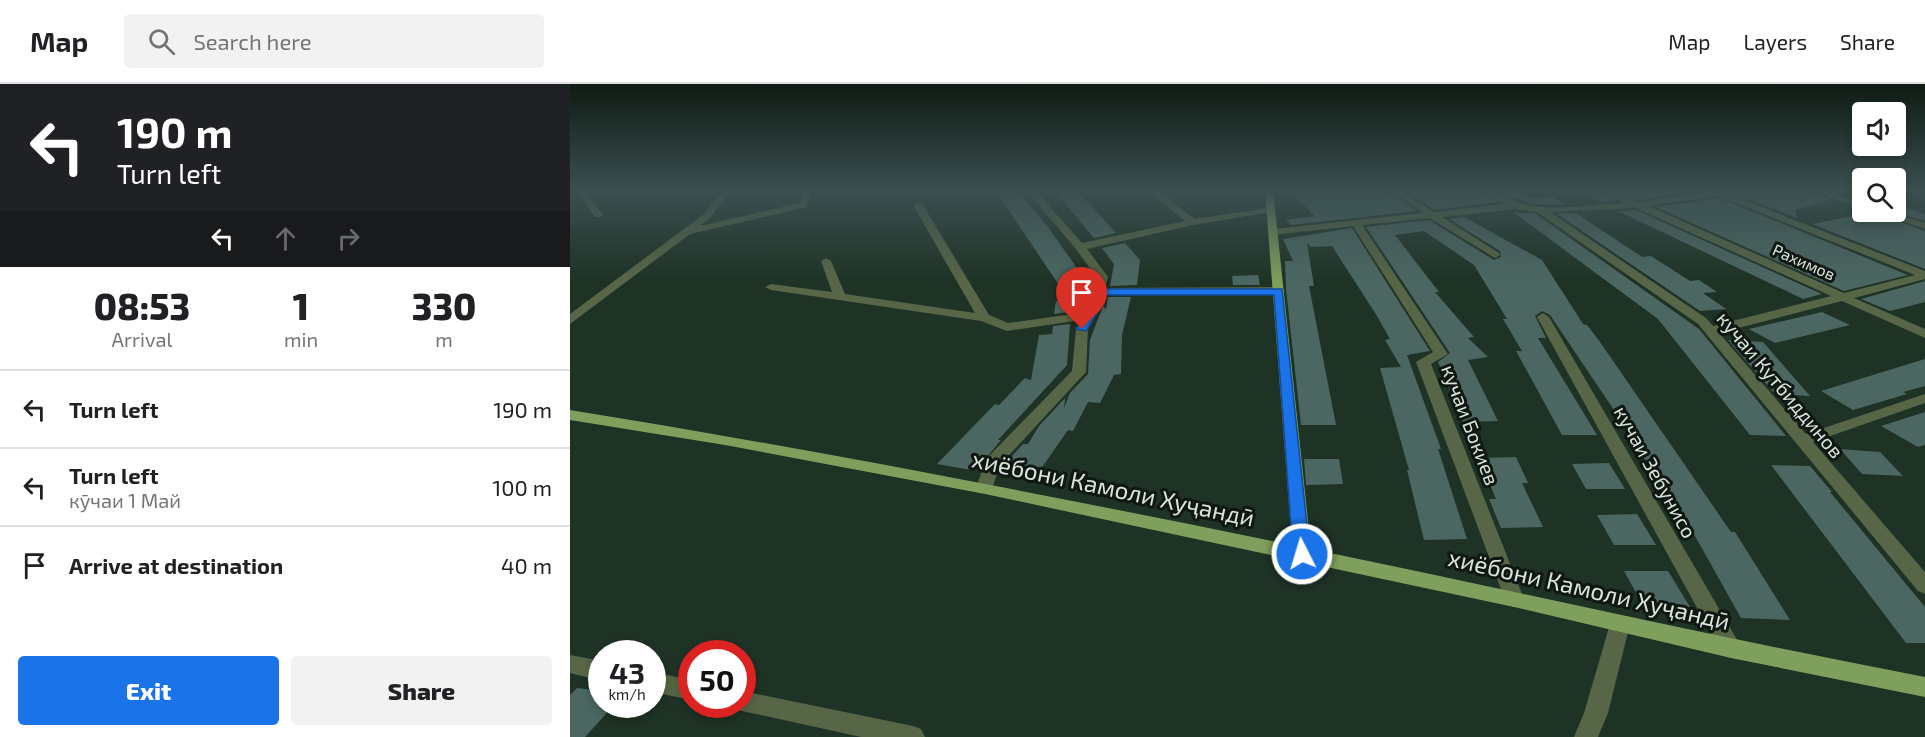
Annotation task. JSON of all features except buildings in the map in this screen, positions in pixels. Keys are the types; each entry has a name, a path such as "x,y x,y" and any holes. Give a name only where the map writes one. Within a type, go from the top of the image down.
{"main road":[{"path":"1272,220 1302,554"},
{"name":"хиёбони Камоли Хуҷандӣ","path":"570,415 725,440 985,488 1514,598 1731,649 1925,687"}],"street":[{"path":"570,320 701,220"},
{"path":"687,232 737,220"},
{"path":"927,220 984,318"},
{"path":"985,488 992,464 1079,372 1082,329 1090,315 1102,277 1057,220"},
{"path":"1080,247 1202,220"},
{"path":"1273,232 1385,220"},
{"path":"1439,220 1495,255"},
{"name":"кучаи Кутбиддинов","path":"1555,220 1702,321 1925,586"},
{"name":"Рахимов","path":"1670,220 1925,334"},
{"path":"1789,220 1925,275"},
{"path":"1907,220 1925,226"},
{"name":"кучаи Бокиев","path":"1356,224 1441,354 1423,362 1514,598"},
{"path":"826,261 840,297"},
{"path":"1710,331 1925,275"},
{"path":"771,287 984,318 1007,327 1090,315"},
{"path":"1097,292 1279,291"},
{"name":"кучаи Зебунисо","path":"1544,317 1731,649"},
{"path":"1802,441 1925,398"},
{"path":"1586,737 1596,713 1620,624"},
{"path":"756,704 913,737"}],"route":[{"path":"1082,329 1094,310 1097,292 1279,291 1302,554"}]}
